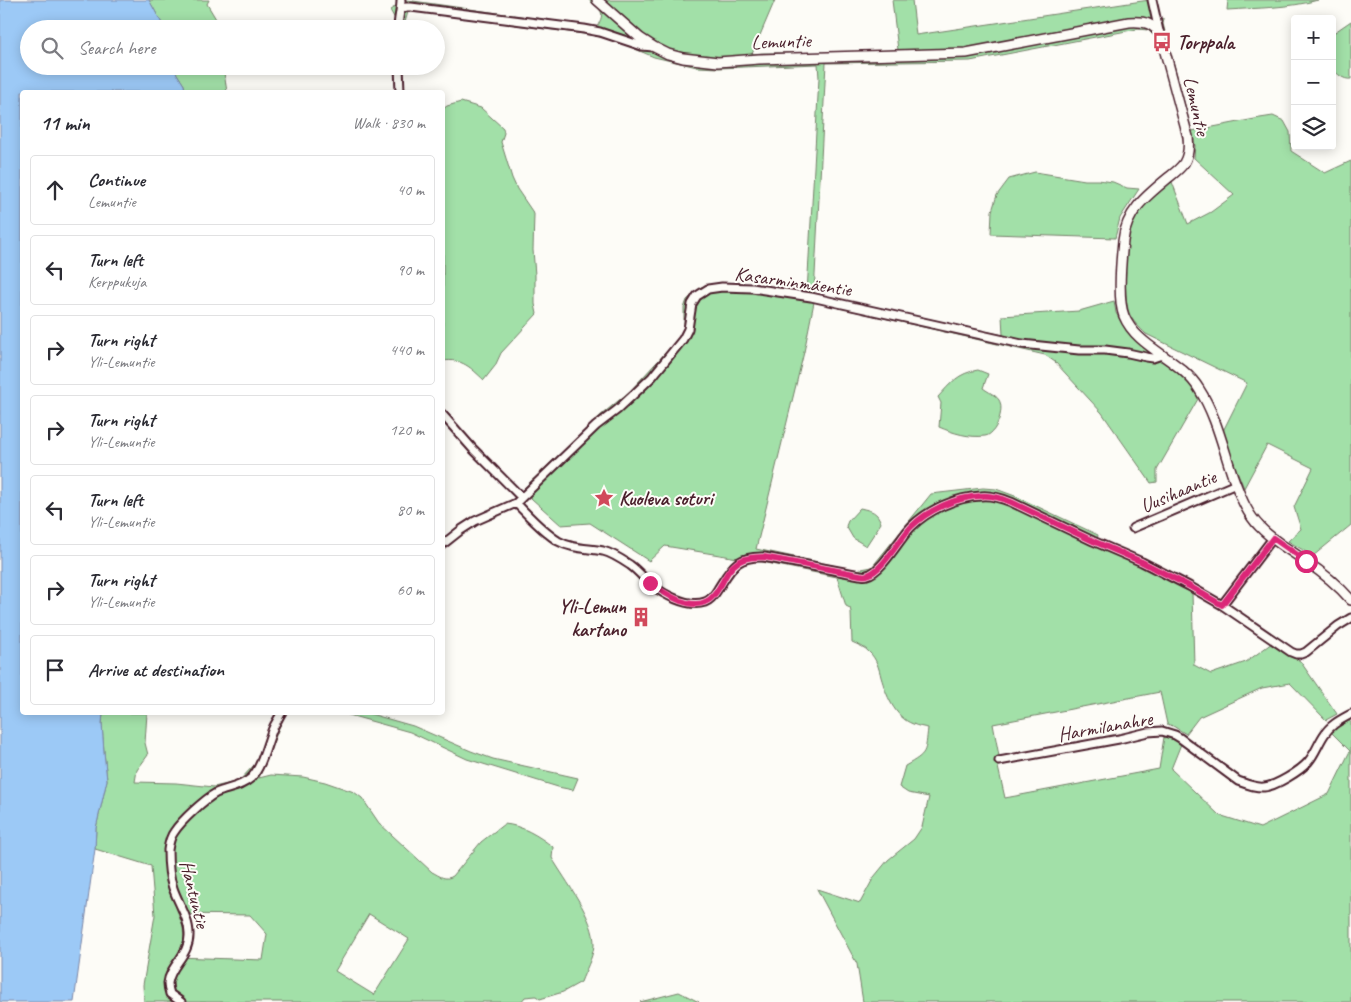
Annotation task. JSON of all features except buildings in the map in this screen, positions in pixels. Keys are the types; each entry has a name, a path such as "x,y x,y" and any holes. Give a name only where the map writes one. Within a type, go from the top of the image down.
{"street":[{"path":"398,20 401,0"},
{"name":"Lemuntie","path":"597,0 654,48 683,58 718,62 759,59 966,53 1129,22 1149,23 1159,32 1161,37 1189,147 1184,164 1145,196 1132,212 1127,222 1122,243 1120,286 1123,314 1127,324 1135,333 1184,370 1195,381 1202,392 1241,499 1250,515 1273,538 1320,571 1351,600"},
{"path":"1152,0 1159,32"},
{"path":"401,10 411,7 584,29 654,48"},
{"path":"399,75 400,90"},
{"name":"Kasarminmäentie","path":"518,500 596,426 617,410 652,377 683,339 688,329 692,304 697,296 708,289 722,287 752,288 812,297 1022,344 1079,350 1104,350 1153,358 1162,355"},
{"path":"445,417 537,524 557,540 567,546 614,555 631,566 650,583 678,600 698,604 707,601 715,594 728,571 736,563 754,556 867,575 874,572 881,565 911,527 937,508 967,498 981,496 997,497 1011,502 1142,562 1222,605 1296,654 1306,652 1351,618"},
{"name":"Uusihaantie","path":"1133,528 1236,484"},
{"path":"445,543 475,521 518,500"},
{"path":"1222,605 1273,538"},
{"name":"Harmilanahre","path":"1000,761 1148,732 1162,731 1180,738 1238,781 1265,787 1302,768 1313,755 1328,729 1351,714"},
{"name":"Hantuntie","path":"181,1002 170,994 168,982 190,941 186,920 172,886 168,850 170,840 174,831 207,798 244,783 252,777 259,766 274,726 280,715"}],"green space":[{"path":"149,0 209,0 207,4 217,20 160,20"},
{"path":"406,0 597,27 602,14 589,0 775,0 752,54 898,50 892,0 912,0 916,35 1149,0 1152,17 1164,19 1163,24 1192,131 1183,137 1156,38 1148,30 1137,29 970,61 826,63 814,294 1003,335 1002,316 1079,311 1114,301 1116,313 1131,336 1191,383 1198,399 1157,470 1157,482 1151,483 1102,413 1055,362 1045,355 814,302 804,352 756,549 856,570 872,567 931,494 983,488 996,489 1098,535 1096,546 1139,565 1192,593 1194,665 1211,674 1246,662 1272,643 1300,661 1337,714 1326,720 1290,683 1262,688 1199,717 1186,734 1167,724 1160,692 993,724 999,756 998,767 1005,798 1159,769 1164,737 1176,740 1181,744 1171,769 1219,815 1260,828 1329,794 1350,751 1331,732 1349,720 1351,723 1351,1002 863,1002 857,964 817,889 860,903 874,877 888,860 914,839 922,827 929,797 908,793 899,787 905,766 922,755 924,751 928,728 906,721 896,711 888,697 874,657 866,649 852,642 851,612 850,608 846,606 837,577 665,546 649,561 590,523 561,525 522,490 600,416 630,391 682,335 684,308 687,300 701,287 714,284 753,284 807,293 819,78 818,64 719,68 697,67 654,57 611,39 417,12 408,12 406,20 395,20 390,10"},
{"path":"1228,0 1318,0 1285,6 1227,10"},
{"path":"1351,21 1351,79 1346,79 1336,72 1336,31"},
{"path":"178,75 224,75 227,90 185,90"},
{"path":"461,102 481,108 503,128 504,133 501,142 512,178 534,214 533,250 537,314 501,353 495,366 484,380 461,363 445,361 445,108"},
{"path":"1273,116 1284,121 1290,132 1291,151 1325,173 1351,161 1351,525 1313,556 1288,541 1301,529 1294,507 1313,468 1267,445 1244,488 1223,431 1247,383 1146,334 1134,322 1129,313 1126,293 1126,252 1130,229 1141,210 1172,182 1188,224 1211,212 1234,195 1194,158 1195,146 1192,131"},
{"path":"1035,172 1085,180 1113,182 1127,188 1139,189 1120,218 1115,238 991,234 992,211 997,195 1009,179"},
{"path":"978,370 988,374 983,388 996,397 1001,404 996,427 989,435 967,436 939,427 941,403 938,397 960,376"},
{"path":"860,508 874,512 881,523 866,546 853,538 846,526"},
{"path":"103,715 147,715 145,743 148,755 137,770 135,782 176,783 214,787 239,781 255,764 275,715 284,715 259,778 271,775 303,777 354,792 362,798 379,823 432,872 447,878 453,876 481,842 504,824 517,826 530,832 553,847 552,858 585,912 593,935 594,945 591,960 581,982 563,992 540,999 536,996 525,997 521,1002 144,1002 143,985 155,915 151,866 95,849 96,828 107,780","holes":["178,914 250,915 267,934 263,960 176,957 184,941 183,927","369,914 409,939 374,995 335,971"]},
{"path":"349,715 374,715 413,726 493,759 578,778 573,790 558,787 467,759 410,732"},
{"path":"679,992 699,1002 640,1002"}],"water":[{"path":"0,0 149,0 160,20 20,20 20,75 178,75 185,90 20,90 20,715 103,715 107,780 96,828 95,849 74,1002 0,1002"}],"place":[{"name":"Torppala","path":"1162,42"},
{"name":"Kuoleva soturi","path":"604,498"},
{"name":"Yli-Lemun kartano","path":"641,617"}],"route":[{"path":"650,583 678,600 698,604 707,601 715,594 728,571 736,563 754,556 867,575 874,572 881,565 911,527 924,517 937,508 952,502 981,496 997,497 1045,517 1093,541 1142,562 1222,605 1273,538 1306,561"}]}
